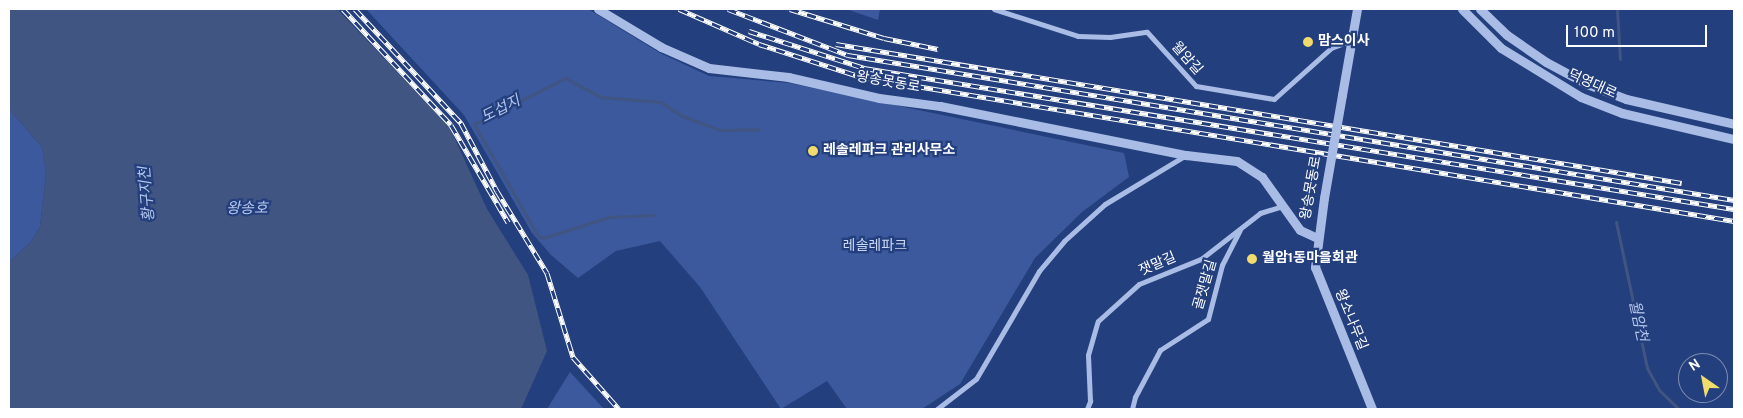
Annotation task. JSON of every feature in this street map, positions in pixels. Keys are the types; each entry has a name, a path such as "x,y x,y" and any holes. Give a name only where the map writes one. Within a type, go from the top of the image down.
{"street":[{"name":"왕송못동로","path":"598,9 661,47 710,68 788,77 879,98 940,106 1186,155 1237,161 1262,177 1300,230 1317,238 1357,9"},
{"name":"월암길","path":"994,9 1078,36 1110,37 1147,32 1196,86 1274,99 1331,48 1352,40"},
{"name":"덕영대로","path":"1462,9 1501,48 1581,97 1622,113 1734,139"},
{"name":"덕영대로","path":"1480,9 1507,35 1546,62 1587,84 1626,99 1734,124"},
{"path":"937,409 976,379 1039,271 1064,241 1105,204 1186,155"},
{"name":"잿말길","path":"1087,409 1090,401 1088,355 1098,321 1139,284 1201,259 1260,213 1283,206"},
{"name":"골잿말길","path":"1132,409 1135,397 1160,350 1208,319 1222,265 1242,228"},
{"name":"왕소나무길","path":"1317,238 1318,275 1372,409"}],"green space":[{"name":"레솔레파크","path":"366,9 588,9 660,53 709,76 789,83 1124,153 1129,177 1082,212 1035,258 960,384 922,409 847,409 827,381 781,409 700,287 660,241 616,251 578,278 551,255 532,233 464,115"},
{"path":"846,9 880,9 878,20"},
{"path":"9,109 42,147 46,173 40,227 31,242 9,262"},
{"path":"570,372 604,409 547,409"}],"water":[{"name":"왕송호","path":"9,9 337,9 449,126 487,209 528,275 547,351 521,409 9,409 9,262 31,242 40,227 46,173 42,147 9,109"}],"waterway":[{"name":"월암천","path":"1617,9 1620,59"},
{"name":"도섭지","path":"653,215 609,217 543,238 538,236 474,124 565,78 601,97 661,102 682,116 720,130 759,129"},
{"name":"월암천","path":"1616,222 1647,368 1659,390 1679,409"}],"railway":[{"path":"343,9 451,125 508,222"},
{"path":"355,9 461,123 497,191 547,273 573,357 619,409"},
{"path":"679,9 759,44 862,77 1734,221"},
{"path":"728,9 848,55 1734,200"},
{"path":"790,9 884,38 938,49"},
{"path":"749,31 864,68 1734,209"},
{"path":"836,44 1682,183"}],"place":[{"name":"맘스이사","path":"1308,42"},
{"name":"레솔레파크 관리사무소","path":"813,151"},
{"name":"월암1동마을회관","path":"1252,259"}],"water label":[{"name":"황구지천","path":"148,194"}]}
